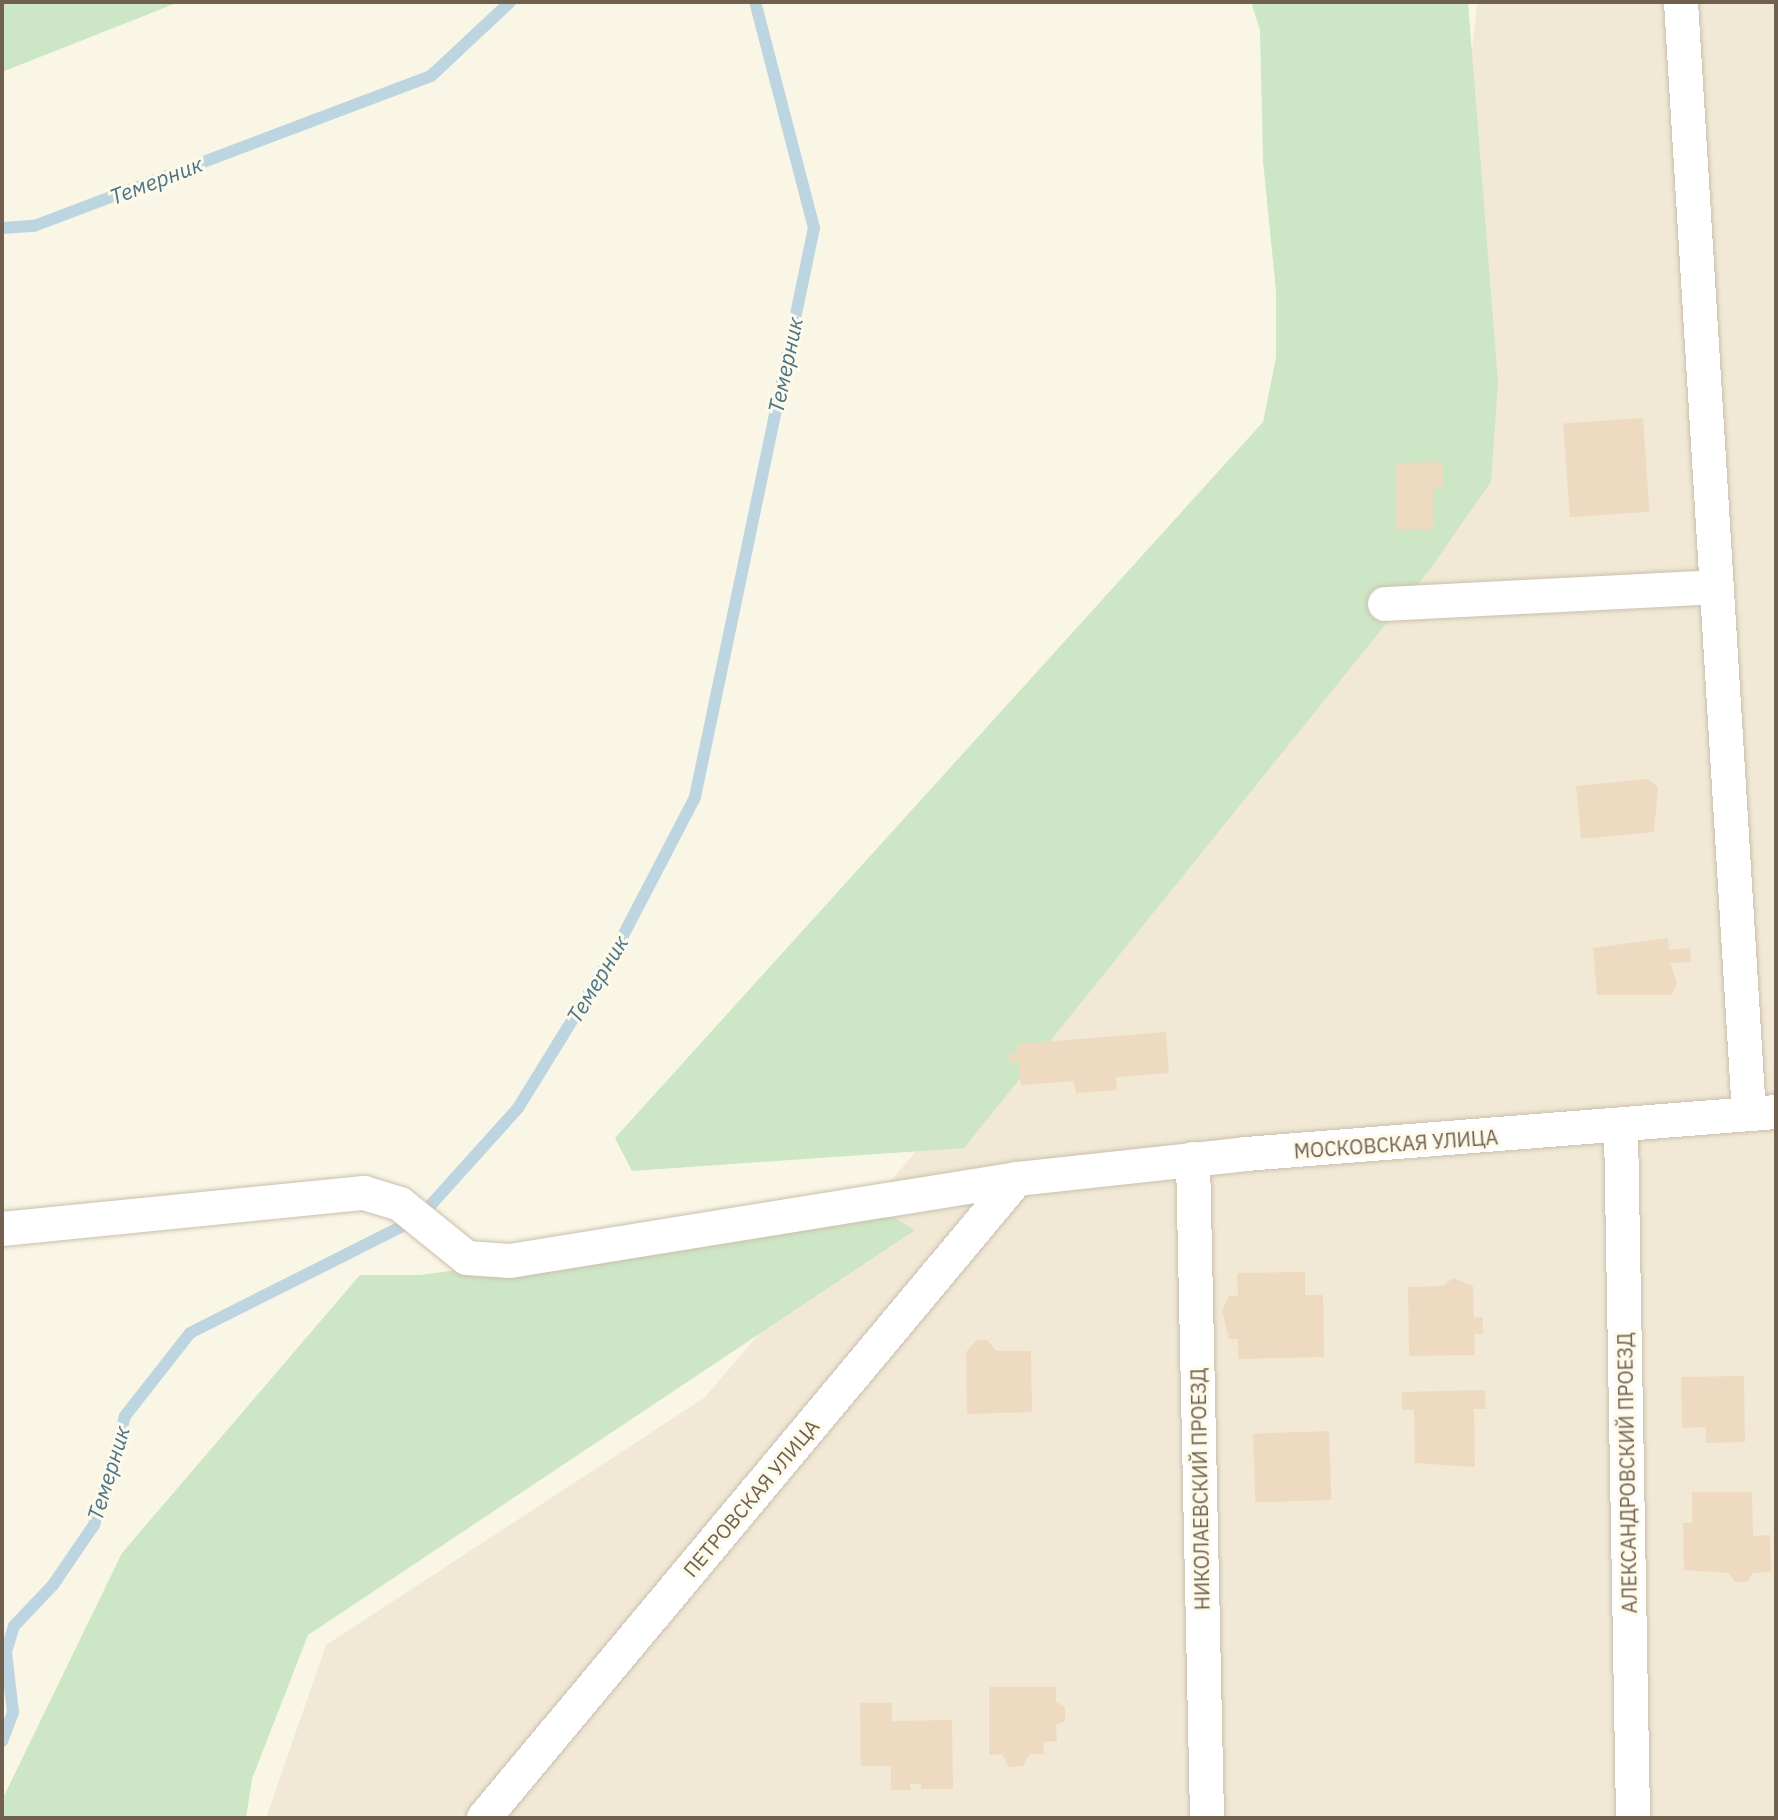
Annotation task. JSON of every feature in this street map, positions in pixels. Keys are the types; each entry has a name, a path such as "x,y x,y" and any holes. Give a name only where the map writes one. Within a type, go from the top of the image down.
{"street":[{"path":"1681,2 1717,587 1763,1113"},
{"path":"1385,604 1717,587"},
{"name":"МОСКОВСКАЯ УЛИЦА","path":"2,1229 291,1196 364,1193 400,1204 467,1258 510,1261 1017,1179 1193,1159 1621,1128 1763,1113"},
{"name":"АЛЕКСАНДРОВСКИЙ ПРОЕЗД","path":"1621,1128 1633,1818"},
{"name":"НИКОЛАЕВСКИЙ ПРОЕЗД","path":"1193,1159 1207,1818"},
{"name":"ПЕТРОВСКАЯ УЛИЦА","path":"484,1818 1017,1179"}],"shaded area":[{"path":"1477,2 1776,2 1776,1818 266,1818 326,1645 704,1398 1420,565"}],"green space":[{"path":"2,2 179,2 2,72"},
{"path":"1251,2 1468,2 1498,382 1491,482 1430,569 964,1148 632,1171 615,1138 1263,422 1276,358 1276,291 1263,161 1260,30"},
{"path":"885,1212 915,1230 308,1635 252,1779 246,1818 2,1818 2,1800 122,1553 360,1275 420,1275"}],"building":[{"path":"1643,418 1650,512 1570,517 1563,424"},
{"path":"1442,462 1443,488 1433,488 1434,529 1396,529 1395,463"},
{"path":"1648,779 1658,787 1654,832 1581,839 1576,786"},
{"path":"1668,938 1669,950 1690,948 1691,962 1670,963 1677,983 1672,995 1597,995 1593,948"},
{"path":"1166,1032 1169,1073 1116,1077 1117,1090 1076,1093 1074,1081 1021,1085 1019,1062 1009,1063 1009,1054 1018,1052 1018,1044"},
{"path":"1305,1272 1305,1295 1323,1295 1324,1357 1238,1359 1238,1339 1229,1339 1222,1311 1229,1296 1238,1296 1237,1273"},
{"path":"1453,1278 1473,1286 1474,1318 1483,1317 1483,1334 1474,1334 1475,1355 1409,1356 1408,1287 1443,1286"},
{"path":"977,1340 987,1340 996,1351 1031,1351 1032,1412 967,1414 966,1352"},
{"path":"1744,1376 1745,1442 1706,1443 1706,1427 1682,1428 1681,1377"},
{"path":"1485,1390 1486,1409 1474,1409 1475,1467 1415,1463 1414,1410 1402,1410 1402,1392"},
{"path":"1329,1431 1331,1500 1255,1503 1253,1434"},
{"path":"1692,1492 1752,1492 1753,1536 1770,1535 1771,1572 1753,1573 1747,1582 1735,1582 1729,1573 1684,1570 1683,1523 1692,1523"},
{"path":"989,1687 1056,1687 1056,1702 1065,1707 1065,1721 1056,1725 1057,1741 1043,1742 1044,1754 1030,1754 1023,1766 1009,1767 1002,1754 989,1755"},
{"path":"860,1703 892,1703 892,1721 952,1720 953,1789 921,1789 921,1784 910,1784 911,1790 891,1790 891,1766 861,1766"}],"waterway":[{"name":"Темерник","path":"2,228 34,226 431,76 510,2"},
{"name":"Темерник","path":"2,1741 13,1712 6,1652 14,1626 53,1585 94,1525 125,1416 190,1333 419,1218 518,1108 615,951 695,797 814,228 755,2"}]}
